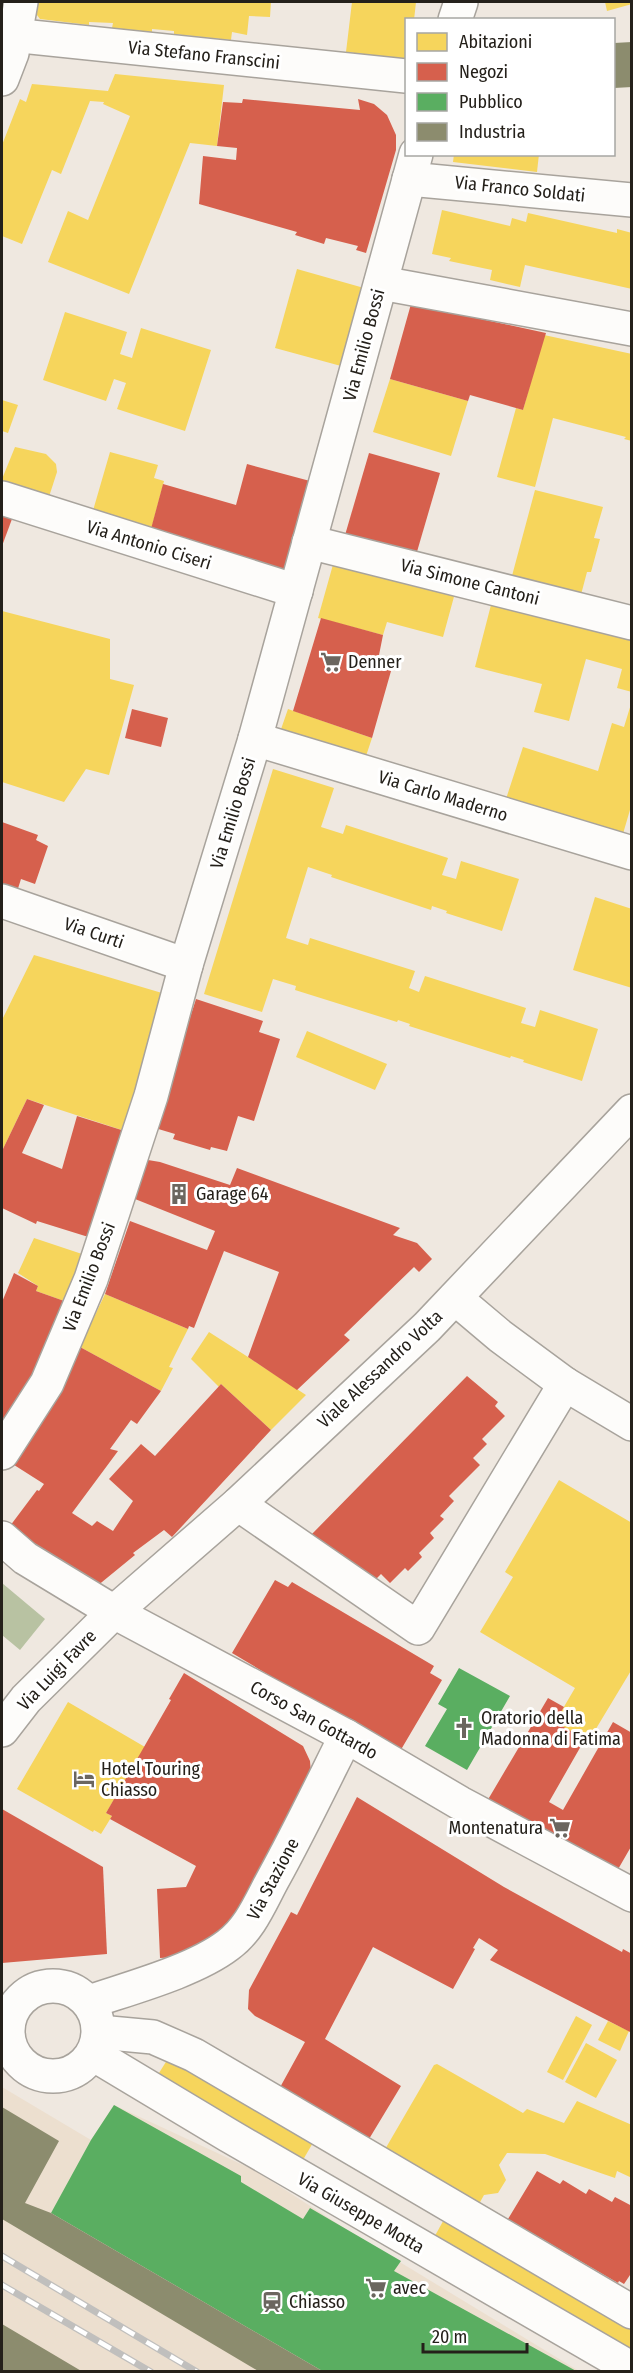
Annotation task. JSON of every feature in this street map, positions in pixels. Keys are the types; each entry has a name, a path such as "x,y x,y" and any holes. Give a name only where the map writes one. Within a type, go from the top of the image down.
{"street":[{"path":"2,79 12,52 8,34 21,2"},
{"path":"456,18 461,2"},
{"name":"Via Stefano Franscini","path":"8,34 405,76"},
{"name":"Via Franco Soldati","path":"413,166 632,200"},
{"name":"Via Emilio Bossi","path":"2,1453 47,1383 91,1279 151,1096 186,965 255,739 413,166"},
{"path":"381,283 632,329"},
{"name":"Via Antonio Ciseri","path":"2,498 296,591"},
{"name":"Via Simone Cantoni","path":"309,542 632,623"},
{"name":"Via Carlo Maderno","path":"255,739 632,853"},
{"name":"Via Curti","path":"2,901 186,965"},
{"name":"Viale Alessandro Volta","path":"114,1612 238,1503 455,1298 632,1111"},
{"path":"455,1298 500,1336 565,1384 632,1424"},
{"path":"238,1503 418,1628 565,1384"},
{"name":"Corso San Gottardo","path":"2,1538 25,1558 114,1612 632,1895"},
{"name":"Via Luigi Favre","path":"2,1730 26,1700 114,1612"},
{"name":"Via Stazione","path":"94,2029 160,1978 226,1947 244,1931 294,1841 345,1737"},
{"path":"48,1985 65,1986 79,1993 94,2029 83,2066 68,2074 51,2076 36,2073 23,2065 12,2052 5,2020 23,1997 34,1989 48,1985"},
{"path":"94,2029 153,2037 194,2055 632,2312"},
{"name":"Via Giuseppe Motta","path":"94,2029 228,2135 632,2369"}],"shaded area":[{"path":"2,1583 45,1619 20,1650 2,1635"},
{"path":"2,2087 91,2140 114,2105 256,2171 352,2233 579,2371 2,2372"}],"building: Abitazioni":[{"path":"31,2 271,2 270,17 249,16 247,35 232,32 231,40 174,34 174,31 152,29 152,32 112,28 113,23 89,22 89,25 40,19 31,7"},
{"path":"352,2 416,2 414,18 405,18 405,59 346,52"},
{"path":"605,2 632,2 632,4 607,11"},
{"path":"115,74 224,85 217,146 190,143 129,294 48,262 68,211 88,220 130,116 103,104 104,102 90,101 61,174 52,170 22,244 2,236 2,145 20,99 26,102 32,84 108,91"},
{"path":"454,156 539,156 537,172 453,162"},
{"path":"442,210 510,226 512,218 526,222 528,213 617,233 617,229 632,233 632,289 525,265 520,287 490,280 492,270 449,261 451,258 432,254"},
{"path":"297,269 364,288 341,366 275,348"},
{"path":"65,312 127,332 120,354 132,358 141,328 211,350 185,431 117,409 126,383 114,379 106,401 43,380"},
{"path":"544,335 632,354 632,441 624,439 626,437 553,418 535,487 497,477 516,408 523,410"},
{"path":"390,379 468,401 451,456 373,432"},
{"path":"2,400 18,405 8,433 2,431"},
{"path":"15,447 46,454 56,464 57,472 46,506 2,493 2,479"},
{"path":"110,452 158,465 154,478 164,481 151,530 92,514"},
{"path":"535,490 603,507 594,538 600,539 591,572 587,572 578,606 509,587"},
{"path":"334,561 455,593 443,637 387,622 383,635 318,618"},
{"path":"492,601 597,627 596,631 632,641 632,692 617,688 622,669 586,659 569,721 534,712 542,684 475,667"},
{"path":"2,611 110,639 110,679 134,685 109,775 86,769 64,802 2,782"},
{"path":"631,704 632,803 620,844 503,808 523,747 598,771 612,723 624,727"},
{"path":"288,709 372,738 364,762 279,735"},
{"path":"273,769 334,788 321,827 343,834 346,825 448,858 442,875 456,879 461,861 519,879 502,931 446,913 447,911 432,906 431,910 331,877 332,875 308,867 286,938 308,945 310,938 415,971 409,988 419,992 425,976 526,1008 521,1023 535,1027 540,1010 598,1029 582,1081 523,1062 524,1060 511,1056 510,1058 409,1026 410,1024 398,1020 397,1022 295,990 296,986 273,979 262,1012 204,994"},
{"path":"595,897 632,909 632,988 573,970"},
{"path":"34,955 162,993 131,1133 27,1099 2,1151 2,1020"},
{"path":"307,1031 387,1064 375,1090 296,1057"},
{"path":"34,1238 85,1255 67,1302 36,1291 38,1286 18,1273"},
{"path":"105,1294 188,1329 169,1367 173,1368 161,1391 80,1347"},
{"path":"209,1332 306,1395 271,1430 221,1384 219,1387 191,1359"},
{"path":"559,1480 632,1523 632,1669 588,1742 555,1722 575,1688 480,1632 513,1577 505,1572"},
{"path":"68,1702 145,1747 106,1813 112,1816 101,1834 94,1830 93,1832 17,1789"},
{"path":"576,2016 592,2025 563,2080 547,2072"},
{"path":"608,2021 629,2031 620,2051 598,2040"},
{"path":"586,2043 617,2060 596,2098 565,2082"},
{"path":"169,2057 314,2141 300,2165 154,2081"},
{"path":"437,2064 523,2113 527,2109 564,2123 577,2101 632,2125 632,2178 617,2171 615,2178 545,2154 507,2153 499,2165 506,2180 498,2193 484,2195 474,2213 380,2158 434,2065"},
{"path":"446,2216 632,2324 632,2357 432,2241"}],"building: Negozi":[{"path":"243,99 360,110 358,99 374,104 387,115 396,135 396,150 366,253 356,250 358,246 326,238 324,244 295,235 297,232 199,204 203,156 236,160 237,148 217,146 223,102 242,103"},
{"path":"411,304 546,333 523,410 470,395 468,401 390,379"},
{"path":"369,453 440,473 414,562 343,542"},
{"path":"247,464 310,481 282,579 148,540 163,484 236,505"},
{"path":"2,515 12,519 2,546"},
{"path":"321,618 383,635 378,660 393,664 372,738 293,711"},
{"path":"132,709 168,718 161,747 125,738"},
{"path":"2,822 38,835 36,840 48,846 35,884 21,879 14,901 2,896"},
{"path":"196,999 263,1021 259,1032 280,1039 254,1121 238,1116 227,1151 211,1147 210,1150 173,1139 175,1134 155,1128"},
{"path":"27,1099 44,1105 22,1153 62,1169 77,1116 131,1133 98,1240 37,1221 36,1224 2,1208 2,1151"},
{"path":"148,1160 230,1185 237,1168 400,1228 393,1235 417,1243 432,1259 419,1272 414,1267 344,1335 350,1340 297,1390 248,1357 279,1272 224,1251 194,1328 189,1326 188,1329 105,1294 130,1221 207,1250 215,1231 130,1197 133,1188 137,1191"},
{"path":"14,1273 38,1286 36,1291 67,1302 2,1442 2,1302"},
{"path":"80,1347 161,1391 137,1424 131,1420 110,1449 118,1451 72,1513 92,1526 97,1521 113,1531 133,1501 109,1479 141,1444 155,1456 221,1384 271,1430 172,1537 164,1530 133,1553 135,1555 91,1591 4,1534 44,1484 11,1463"},
{"path":"467,1376 498,1402 495,1406 505,1416 482,1439 487,1444 473,1458 480,1465 449,1496 454,1501 440,1516 444,1519 430,1533 434,1538 419,1553 422,1557 408,1571 405,1568 390,1583 381,1574 372,1583 342,1554 337,1559 312,1534"},
{"path":"275,1580 288,1587 292,1582 434,1666 430,1673 442,1680 399,1753 232,1653"},
{"path":"184,1673 303,1746 310,1761 311,1773 228,1935 196,1956 160,1958 157,1889 186,1887 196,1866 110,1819 112,1816 106,1813"},
{"path":"548,1698 564,1707 555,1722 585,1739 549,1802 563,1810 613,1722 632,1733 632,1845 613,1878 483,1808"},
{"path":"357,1797 504,1887 622,1952 623,1949 632,1954 632,2033 490,1960 498,1950 479,1938 453,1989 373,1947 325,2039 401,2086 366,2144 278,2091 305,2042 255,2016 248,2009 249,1990 291,1912 297,1915"},
{"path":"2,1809 103,1867 107,1954 2,1963"},
{"path":"537,2171 560,2184 563,2180 586,2194 589,2189 612,2202 615,2197 632,2206 632,2272 624,2284 619,2281 618,2283 508,2219"}],"building: Pubblico":[{"name":"Oratorio della Madonna di Fatima","path":"459,1668 510,1696 467,1770 425,1746 447,1709 438,1704"},
{"path":"114,2105 241,2176 241,2182 303,2219 310,2208 401,2261 394,2271 578,2372 324,2372 51,2213 91,2140"}],"building: Industria":[{"path":"632,42 632,87 615,88 615,43"},
{"path":"2,2107 59,2141 25,2203 51,2213 324,2372 260,2372 2,2219"},
{"path":"2,2324 83,2372 2,2372"}],"railway":[{"path":"2,2256 197,2372"},
{"path":"2,2285 151,2372"}],"place":[{"name":"Denner","path":"331,662"},
{"name":"Garage 64","path":"179,1194"},
{"name":"Oratorio della Madonna di Fatima","path":"464,1728"},
{"name":"Hotel Touring Chiasso","path":"84,1779"},
{"name":"Montenatura","path":"560,1828"},
{"name":"avec","path":"376,2288"},
{"name":"Chiasso","path":"272,2302"}]}
